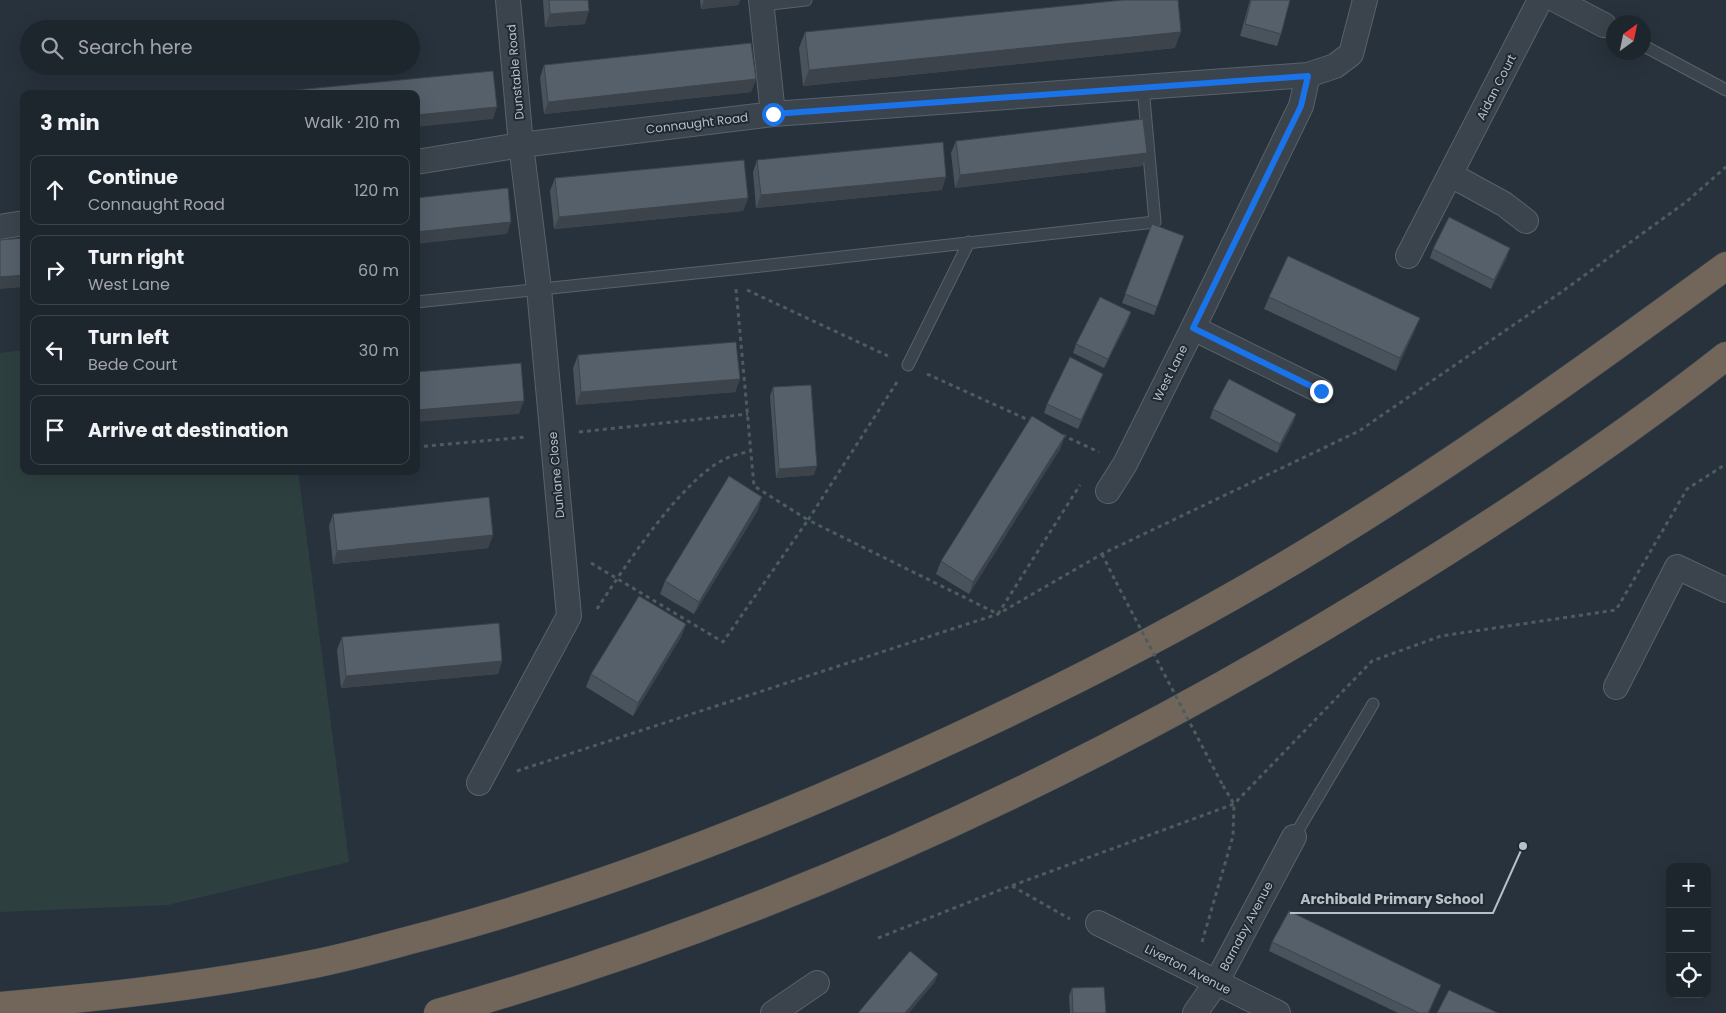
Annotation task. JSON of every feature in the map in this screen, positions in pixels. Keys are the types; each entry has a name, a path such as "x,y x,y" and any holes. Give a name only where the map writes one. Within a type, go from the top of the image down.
{"highway":[{"path":"1689,293 1726,257"},
{"path":"0,1006 54,1001 304,966 522,910 722,839 840,790 1022,706 1208,609 1322,544 1545,397 1726,266"},
{"path":"438,1013 537,985 670,938 840,872 1002,801 1212,693 1438,558 1585,461 1726,356"},
{"path":"0,994 54,1001"}],"street":[{"name":"Dunstable Road","path":"508,0 522,145"},
{"path":"1308,76 1335,66 1352,54 1365,0"},
{"name":"Aidan Court","path":"1408,256 1540,0"},
{"path":"1556,0 1606,25"},
{"path":"761,2 773,114"},
{"name":"Connaught Road","path":"420,161 522,145 773,114 1308,76"},
{"name":"West Lane","path":"1108,492 1125,464 1193,328 1301,106 1308,76"},
{"name":"Dunlane Close","path":"479,783 569,616 539,289 522,145"},
{"path":"1451,175 1504,204 1526,221"},
{"path":"0,227 20,224"},
{"path":"1193,328 1321,391"},
{"path":"1616,687 1677,567 1726,590"},
{"name":"Barnaby Avenue","path":"1196,1013 1216,983 1294,837"},
{"name":"Liverton Avenue","path":"1098,924 1278,1013"},
{"path":"773,1013 817,983"}],"lane":[{"path":"761,2 806,0"},
{"path":"1651,50 1726,90"},
{"path":"420,302 1156,222 1143,88"},
{"path":"908,366 969,242"},
{"path":"1294,837 1373,704"}],"path":[{"path":"479,783 998,614 1102,554 1359,431 1576,282 1686,202 1726,167"},
{"path":"998,614 808,520 754,486 736,286 1034,423"},
{"path":"563,547 723,642 808,520 908,366"},
{"path":"1052,431 1125,464"},
{"path":"593,615 635,553 700,475 725,459 751,450"},
{"path":"878,938 1011,886 1234,804 1372,661 1441,636 1616,610 1687,489 1726,464"},
{"path":"998,614 1085,478 1108,492"},
{"path":"1102,554 1234,804 1233,836 1202,942"},
{"path":"1011,886 1070,920"}],"shaded area":[{"path":"20,350 20,475 299,475 349,862 168,905 0,912 0,353"}],"building":[{"path":"549,0 588,0 589,11 550,14"},
{"path":"1123,0 1178,0 1181,32 809,70 805,32"},
{"path":"1251,0 1290,0 1281,34 1245,24"},
{"path":"751,43 756,79 548,102 544,65"},
{"path":"493,71 497,107 420,115 420,90 296,90"},
{"path":"1143,119 1147,153 960,175 956,141"},
{"path":"943,142 946,177 761,195 757,160"},
{"path":"744,160 748,198 559,217 555,178"},
{"path":"508,188 511,222 420,232 420,198"},
{"path":"1449,217 1510,248 1494,280 1433,249"},
{"path":"1152,224 1184,236 1157,307 1125,294"},
{"path":"20,238 20,275 0,277 0,240"},
{"path":"1288,256 1420,318 1400,358 1269,297"},
{"path":"1100,297 1131,312 1108,359 1076,344"},
{"path":"736,342 740,379 581,392 578,355"},
{"path":"1070,357 1103,374 1081,420 1047,404"},
{"path":"521,363 524,401 420,410 420,372"},
{"path":"1229,379 1296,414 1280,444 1213,409"},
{"path":"811,385 817,466 779,469 773,387"},
{"path":"1032,416 1065,436 973,582 941,561"},
{"path":"729,476 762,497 699,602 665,581"},
{"path":"489,497 493,535 337,551 333,514"},
{"path":"639,596 686,624 638,703 591,674"},
{"path":"499,623 502,661 346,676 342,637"},
{"path":"1289,911 1441,985 1428,1013 1419,1013 1272,942"},
{"path":"910,951 938,974 905,1013 858,1013"},
{"path":"1104,987 1106,1013 1073,1013 1072,988"},
{"path":"1449,990 1498,1013 1437,1013"}],"place":[{"name":"Archibald Primary School","path":"1523,846"}],"route":[{"path":"773,114 1308,76 1301,106 1193,328 1321,391"}]}
